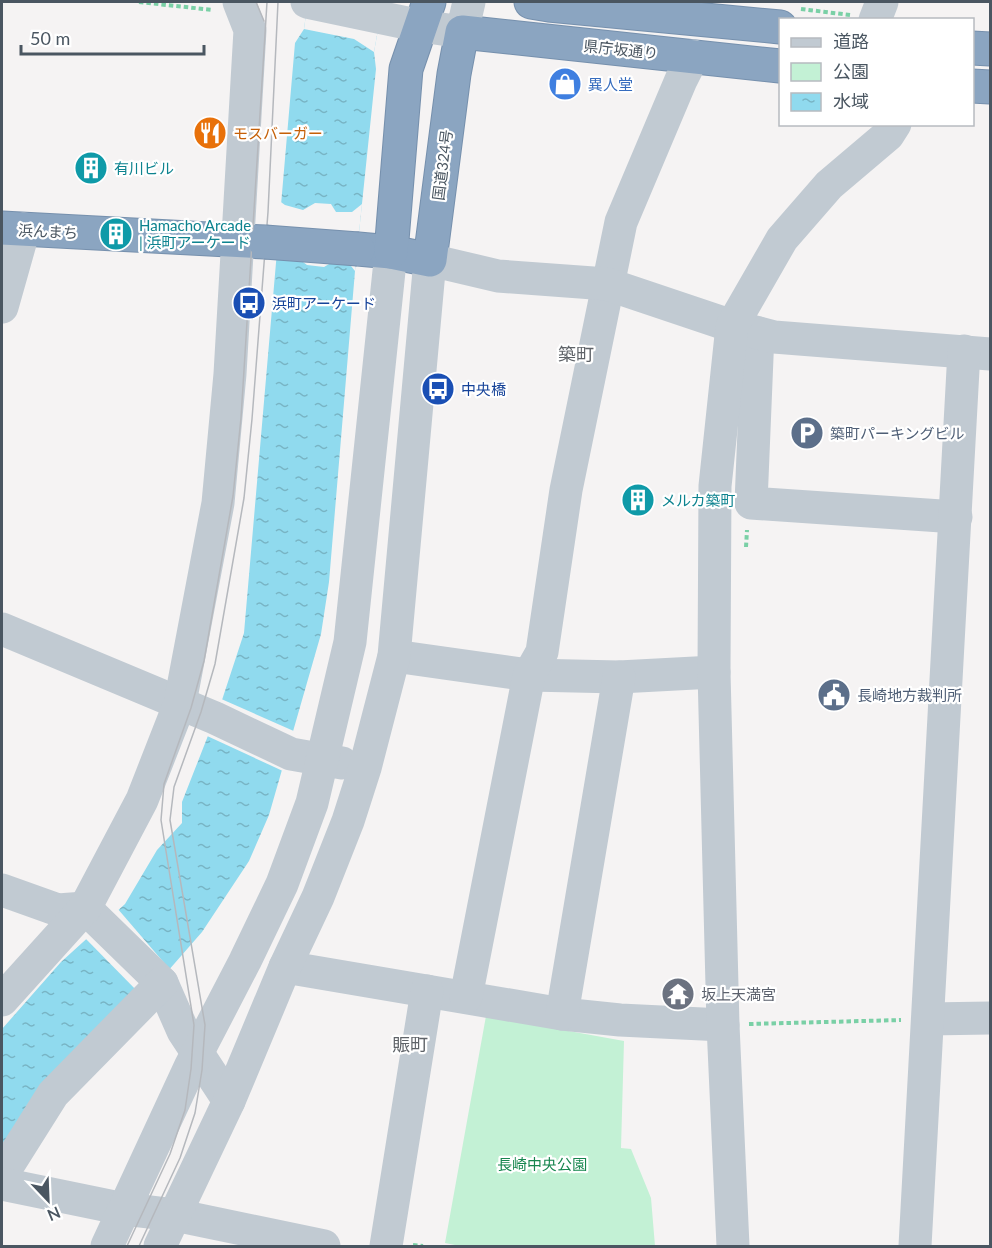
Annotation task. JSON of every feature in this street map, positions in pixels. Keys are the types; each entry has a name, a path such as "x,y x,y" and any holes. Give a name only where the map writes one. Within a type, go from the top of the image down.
{"highway":[{"path":"531,2 549,5 712,11 786,18"},
{"path":"391,252 406,69 425,14"},
{"name":"県庁坂通り","path":"466,17 693,56 779,66"},
{"name":"国道324号","path":"430,260 454,74 466,17"},
{"path":"974,48 990,49"},
{"path":"974,86 990,87"},
{"name":"浜んまち","path":"13,229 252,242"},
{"path":"252,242 391,252 430,260"}],"street":[{"path":"2,1000 95,917 180,703 218,502 230,374 252,242 250,30 239,2"},
{"path":"307,2 380,18 425,14 466,17"},
{"path":"466,997 529,675 542,652 566,489 621,222 693,56"},
{"path":"733,1246 723,1025 714,672 716,486 745,329 782,239 829,185 888,135 894,126"},
{"path":"2,307 13,229"},
{"path":"107,1246 197,1053 282,884 312,803 306,757 350,642 391,252"},
{"path":"160,1246 229,1101 285,967 318,897 348,821 365,768 394,656 430,260 498,276 607,284 774,337 977,353 956,517 915,1246"},
{"path":"745,329 751,503 956,517"},
{"path":"2,628 306,757 365,768"},
{"path":"394,656 529,675 619,677 714,672"},
{"path":"562,1014 619,677"},
{"path":"2,890 58,910 95,917 162,983 183,1031 229,1101"},
{"path":"285,967 562,1014 620,1020 723,1025"},
{"path":"2,1176 53,1094 162,983"},
{"path":"386,1246 427,991"},
{"path":"928,1019 990,1018"},
{"path":"2,1184 124,1209 175,1215 324,1246"}],"path":[{"path":"786,18 877,13"},
{"path":"723,1025 928,1019"}],"green space":[{"name":"長崎中央公園","path":"486,1016 624,1041 621,1148 631,1149 651,1198 655,1246 460,1246 445,1243"}],"water":[{"path":"383,2 374,52 376,69 355,271 329,582 321,634 269,815 249,861 202,932 2,1161 2,1029 61,962 125,904 157,850 182,823 182,802 222,700 244,633 295,43 304,29 306,14"}],"pier":[{"path":"383,2 374,52 354,39 304,29 306,14"},
{"path":"278,200 285,205 303,210 315,203 331,204 336,212 352,212 362,204 355,271 351,266 336,260 324,267 307,265 299,259 273,258"},
{"path":"219,698 296,732 285,772 205,735"},
{"path":"117,908 172,972 141,995 84,937"}],"tram line":[{"path":"256,2 264,21"},
{"path":"127,1246 170,1154 185,1110 191,1069 194,1025 161,820 164,784 191,708 204,661 233,496 241,418 267,2"},
{"path":"139,1246 180,1158 195,1113 202,1070 205,1025 170,820 174,787 201,712 215,664 244,498 268,212 278,2"}],"place":[{"name":"異人堂","path":"565,84"},
{"name":"モスバーガー","path":"210,133"},
{"name":"有川ビル","path":"91,168"},
{"name":"Hamacho Arcade | 浜町アーケード","path":"116,234"},
{"name":"浜町アーケード","path":"249,303"},
{"name":"中央橋","path":"438,389"},
{"name":"築町パーキングビル","path":"807,433"},
{"name":"メルカ築町","path":"638,500"},
{"name":"長崎地方裁判所","path":"834,695"},
{"name":"坂上天満宮","path":"678,994"}],"district":[{"name":"築町","path":"576,354"},
{"name":"賑町","path":"410,1044"}]}
